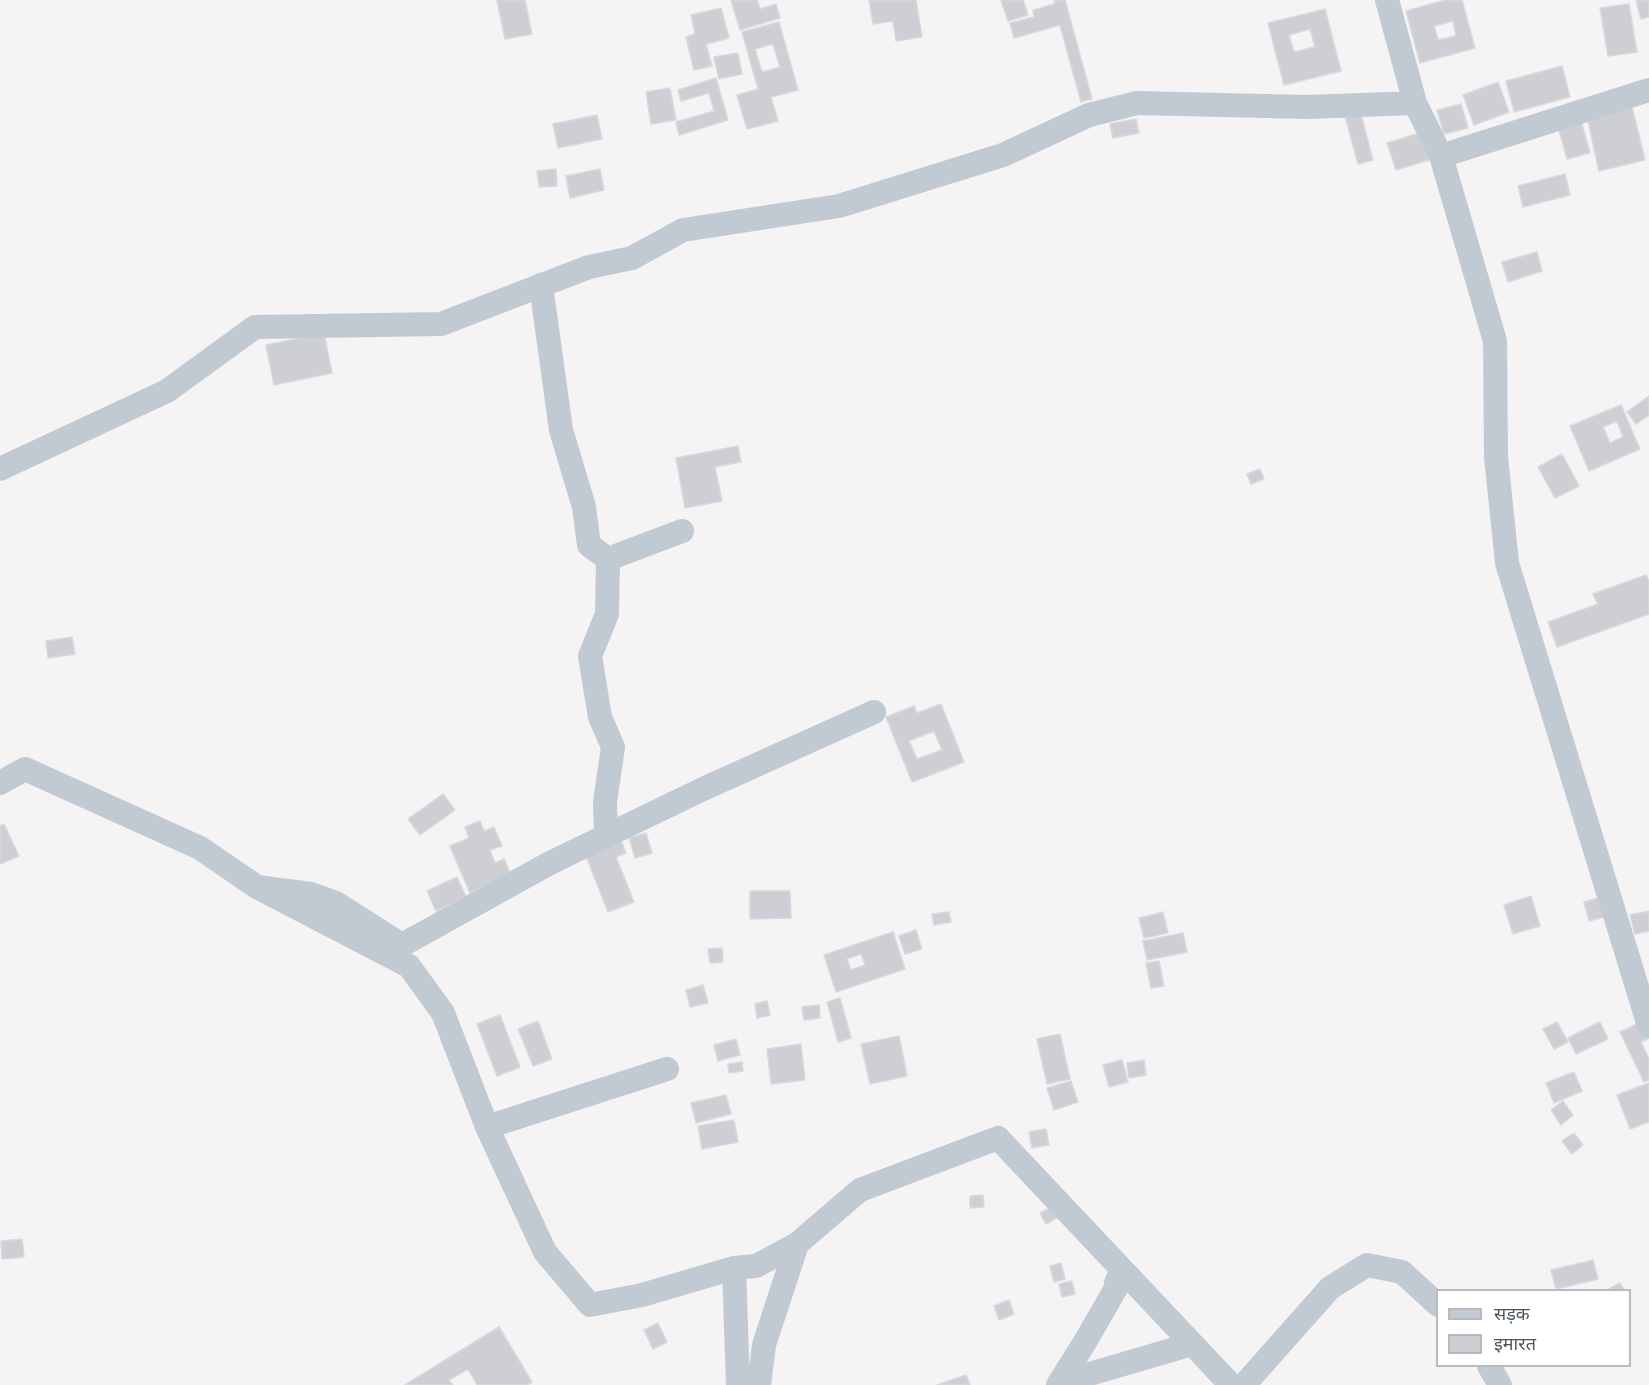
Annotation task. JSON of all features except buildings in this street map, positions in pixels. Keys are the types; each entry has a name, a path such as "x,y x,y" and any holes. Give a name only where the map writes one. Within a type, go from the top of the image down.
{"street":[{"path":"1387,0 1415,103 1441,156 1495,342 1496,457 1507,563 1649,1026"},
{"path":"1441,156 1649,90"},
{"path":"0,469 167,391 255,327 441,324 589,267 632,258 683,230 839,206 1003,155 1089,115 1137,103 1308,107 1415,103"},
{"path":"541,285 561,430 584,507 589,545 608,559"},
{"path":"608,559 682,531"},
{"path":"606,836 605,802 613,747 600,717 590,656 607,614 608,559"},
{"path":"257,887 311,894 336,903 402,945 550,863 714,784 874,712"},
{"path":"0,783 25,769 200,848 257,887 409,966 443,1013 487,1127 545,1252 590,1305 642,1295 734,1268 756,1266 797,1244 860,1190 998,1138 1231,1385"},
{"path":"487,1127 667,1069"},
{"path":"759,1385 764,1345 797,1244"},
{"path":"1244,1385 1330,1288 1367,1264 1402,1272 1436,1304"},
{"path":"734,1268 738,1385"},
{"path":"1058,1384 1116,1288 1120,1268"},
{"path":"1058,1384 1192,1344"},
{"path":"1490,1367 1500,1385"}]}
